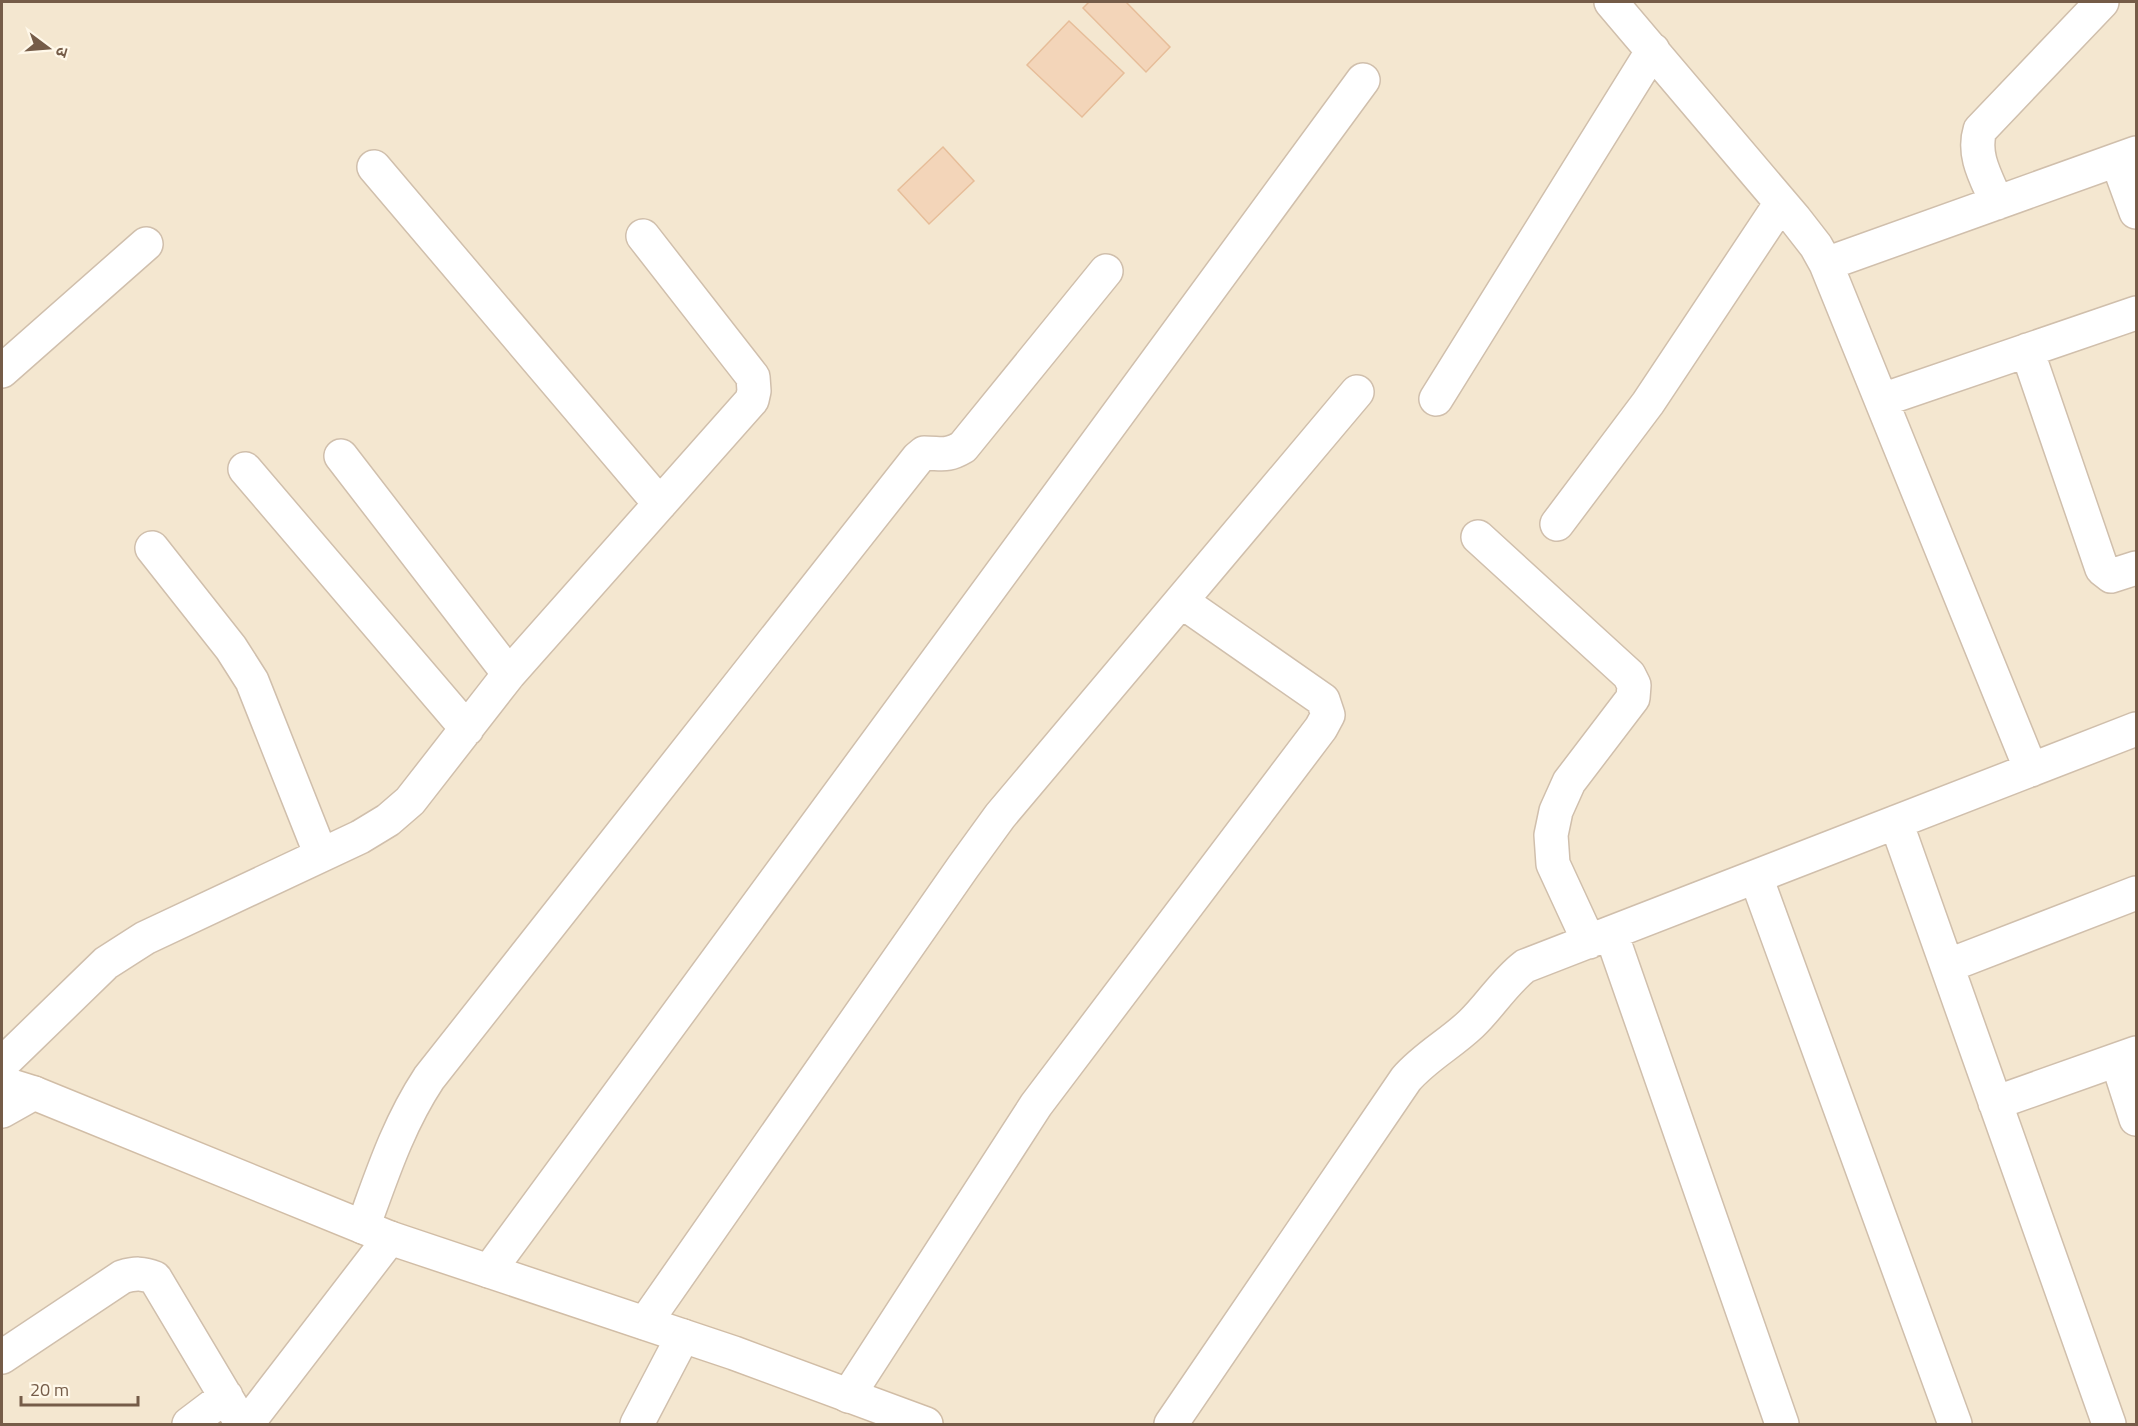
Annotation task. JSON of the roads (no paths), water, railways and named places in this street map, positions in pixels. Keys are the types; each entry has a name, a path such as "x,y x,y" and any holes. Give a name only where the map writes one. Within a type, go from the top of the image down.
{"street":[{"path":"1611,2 1781,203 1816,246 1826,264 2031,770"},
{"path":"1997,203 1977,155 1976,142 1980,130 2102,2"},
{"path":"1436,399 1653,50"},
{"path":"489,1271 1363,80"},
{"path":"1826,264 2127,156 2136,212"},
{"path":"374,167 660,504"},
{"path":"1557,524 1648,403 1781,203"},
{"path":"2,1064 106,963 145,938 360,837 388,820 410,801 509,674 752,400 753,377 643,236"},
{"path":"2,371 146,244"},
{"path":"2,1357 122,1277 135,1273 146,1274 155,1278 244,1425 376,1233 399,1130 411,1104 429,1078 918,458 924,453 951,454 963,447 1106,271"},
{"path":"1882,400 2136,312"},
{"path":"2027,350 2102,569 2110,576 2136,568"},
{"path":"645,1323 988,833 1357,392"},
{"path":"341,456 509,674"},
{"path":"245,469 467,729"},
{"path":"1478,537 1629,675 1634,685 1633,698 1569,782 1556,811 1551,835 1553,864 1600,937 1782,1425"},
{"path":"152,548 231,648 252,681 321,855"},
{"path":"848,1396 1036,1105 1321,728 1328,715 1323,700 1181,601"},
{"path":"1171,1425 1406,1079 1417,1066 1469,1027 1514,975 1526,966 2136,729"},
{"path":"1896,822 2109,1425"},
{"path":"1756,877 1955,1425"},
{"path":"1947,966 2136,893"},
{"path":"1995,1103 2127,1057 2136,1119"},
{"path":"2,1083 33,1093 376,1233 683,1336 918,1423"},
{"path":"2,1112 33,1093"},
{"path":"637,1425 683,1336"},
{"path":"189,1425 225,1396"}]}
